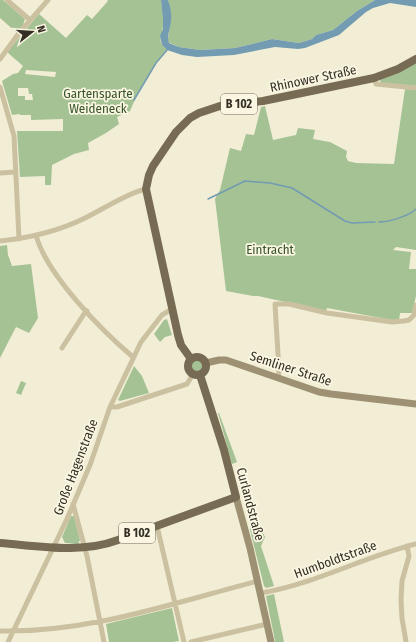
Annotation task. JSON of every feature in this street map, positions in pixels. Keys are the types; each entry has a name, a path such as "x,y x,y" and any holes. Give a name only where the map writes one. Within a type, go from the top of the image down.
{"main road":[{"name":"Rhinower Straße","path":"146,189 148,175 176,132 190,118 199,113 220,106 263,101 374,78 398,69 416,59"},
{"name":"B 102","path":"146,189 181,345 191,359 188,367 190,371 197,374"},
{"path":"191,359 194,357 200,357 206,363 206,370 197,374"},
{"name":"Curlandstraße","path":"197,374 224,450 236,497"},
{"name":"B 102","path":"0,543 85,548 111,543 236,497"}],"street":[{"path":"8,0 30,20"},
{"path":"0,59 19,33 48,0"},
{"path":"374,78 376,84 416,88"},
{"path":"0,87 14,131 19,239"},
{"path":"0,172 16,172"},
{"path":"0,241 36,235 78,221 146,189"},
{"path":"36,235 44,254 55,272 87,311 116,342 133,357"},
{"path":"278,378 279,372 275,304 289,304 327,313 392,322 404,322 409,320 414,315 416,305"},
{"name":"Große Hagenstraße","path":"8,642 73,504 90,465 110,407 133,357 143,338 162,315 172,309"},
{"path":"62,348 87,311"},
{"name":"Semliner Straße","path":"206,363 226,360 327,394 416,404"},
{"path":"110,407 117,407 187,384 197,374"},
{"name":"Curlandstraße","path":"236,497 261,593 271,642"},
{"path":"73,504 85,548 104,642"},
{"path":"157,526 184,642"},
{"name":"Humboldtstraße","path":"261,593 295,586 416,544"},
{"path":"406,642 403,627 401,600 402,581 409,556 407,546"},
{"path":"0,631 14,632 64,628 100,622 258,581"},
{"path":"191,642 267,624"}],"green space":[{"path":"0,0 3,0 25,19 23,25 17,33 0,18"},
{"name":"Gartensparte Weideneck","path":"107,0 161,0 163,23 160,39 167,50 156,63 136,97 130,111 117,117 119,124 88,143 89,150 74,154 52,165 51,185 45,185 45,176 20,177 17,131 63,131 63,119 31,120 31,115 12,115 2,81 13,74 18,73 23,66 7,52 39,14 66,38 87,15 92,19 108,1","holes":["26,70 56,72 55,77 25,74","18,88 28,88 29,94 32,94 33,100 25,100 25,96 18,96"]},
{"path":"168,0 375,0 357,11 333,30 316,35 312,39 299,43 272,39 235,48 200,50 179,47 168,42 171,17"},
{"path":"416,62 416,87 381,83 380,80"},
{"name":"Eintracht","path":"405,89 416,90 416,250 396,247 393,250 411,252 409,269 416,269 416,296 412,313 400,313 399,321 327,308 326,311 258,296 226,291 215,199 220,190 230,148 241,151 246,134 254,135 261,107 265,106 273,140 296,135 298,128 315,130 313,139 330,142 347,151 346,157 348,161 356,163 394,164"},
{"path":"7,245 8,255 12,266 31,264 38,318 29,333 16,327 0,358 0,246"},
{"path":"167,319 172,335 165,337 160,342 154,334 164,320"},
{"path":"195,360 199,360 203,366 199,372 195,372 191,368 191,364"},
{"path":"134,366 142,376 149,393 120,401 118,400"},
{"path":"21,381 26,383 21,395 16,393"},
{"path":"218,413 237,462 232,464"},
{"path":"71,516 74,516 80,540 78,544 65,543 62,537"},
{"path":"258,523 265,537 261,546 274,586 266,588 264,586 250,530 251,526"},
{"path":"274,594 284,642 275,642 266,596"},
{"path":"172,608 179,641 109,642 106,624"}],"water":[{"path":"161,0 168,0 171,10 171,23 168,38 169,43 179,47 200,50 235,48 272,39 299,43 312,39 316,35 333,30 357,11 375,0 416,0 416,7 390,3 373,8 366,12 339,35 305,48 298,49 275,47 234,55 197,57 182,55 167,50 162,45 160,36 163,29"}],"waterway":[{"path":"134,100 156,63 168,49"},
{"path":"208,199 245,181 270,183 292,188 345,221 352,223 375,222"},
{"path":"379,222 399,218 413,212 416,209"}]}
